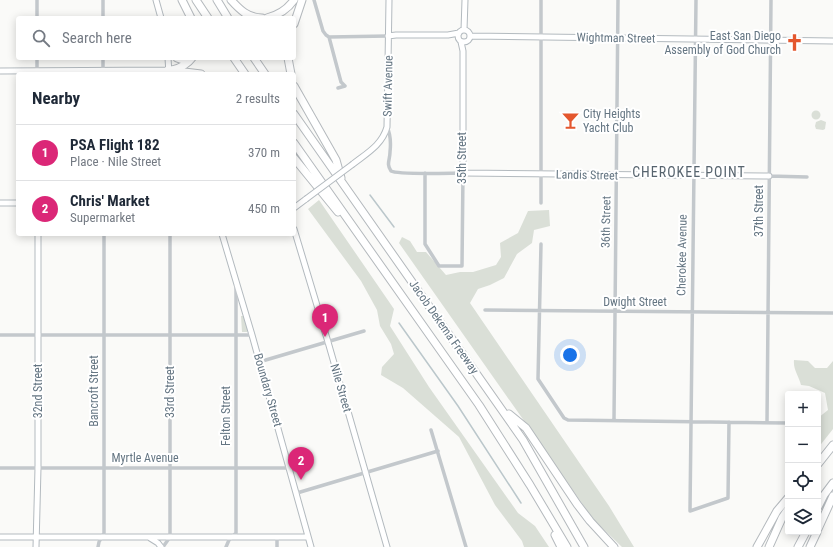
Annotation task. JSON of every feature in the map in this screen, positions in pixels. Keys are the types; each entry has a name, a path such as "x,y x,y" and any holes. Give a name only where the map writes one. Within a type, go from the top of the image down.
{"highway":[{"path":"182,0 190,16"},
{"path":"196,0 207,16"},
{"path":"217,0 227,16"},
{"path":"231,0 244,13 252,16"},
{"path":"274,16 286,10 294,0"},
{"path":"296,18 302,0"},
{"path":"172,72 187,63 189,60"},
{"path":"235,60 244,72"},
{"path":"255,60 264,72"},
{"path":"288,60 291,72"},
{"path":"296,90 336,160 343,184"},
{"name":"Jacob Dekema Freeway","path":"296,117 527,446 584,547"},
{"name":"Jacob Dekema Freeway","path":"296,146 478,405 530,485 567,547"},
{"path":"296,160 373,255"},
{"path":"500,407 526,428 577,504 590,521 614,547"},
{"path":"821,459 833,445"},
{"path":"821,501 833,483"},
{"path":"530,485 561,547"},
{"path":"821,522 833,496"},
{"path":"757,547 777,511 787,499"},
{"path":"769,547 785,514"},
{"path":"798,547 804,535"},
{"path":"810,547 815,535"}],"street":[{"path":"37,0 37,16"},
{"path":"103,0 103,16"},
{"path":"156,0 160,16"},
{"path":"314,0 323,31 330,37 448,35 464,30"},
{"name":"Swift Avenue","path":"389,0 387,127 390,136 388,163 390,171"},
{"path":"464,30 465,0"},
{"path":"541,0 541,203"},
{"name":"36th Street","path":"614,420 618,0"},
{"name":"Cherokee Avenue","path":"696,0 690,511 728,498 729,422"},
{"name":"37th Street","path":"766,422 771,0"},
{"path":"448,35 460,41 467,42 470,40 471,36 469,32 464,30"},
{"path":"458,33 460,41"},
{"name":"Wightman Street","path":"471,36 833,40"},
{"path":"330,37 341,82 345,86 338,88"},
{"name":"35th Street","path":"425,173 425,244 439,266 462,266 463,51 460,41"},
{"name":"35th Street","path":"463,51 467,42"},
{"path":"37,60 37,72"},
{"path":"103,60 103,72"},
{"path":"168,60 170,72"},
{"path":"0,71 18,72"},
{"path":"296,206 353,164 380,141 387,127"},
{"name":"Landis Street","path":"390,171 397,173 807,177"},
{"path":"0,203 16,203"},
{"name":"32nd Street","path":"36,547 38,468 38,236"},
{"name":"Bancroft Street","path":"98,547 104,533 104,236"},
{"name":"33rd Street","path":"170,236 170,537"},
{"name":"Boundary Street","path":"223,236 260,362 311,547"},
{"name":"Nile Street","path":"296,236 387,547"},
{"path":"541,244 538,379 564,418 568,420 785,423"},
{"name":"Felton Street","path":"234,537 236,533 236,282"},
{"name":"Dwight Street","path":"485,310 833,313"},
{"path":"260,362 364,331"},
{"path":"0,336 252,335"},
{"path":"431,430 466,547"},
{"path":"297,493 438,451"},
{"name":"Myrtle Avenue","path":"0,468 290,468"},
{"path":"0,537 308,537"},
{"path":"149,537 158,542 162,547 170,537"},
{"path":"226,547 229,540 234,537"},
{"path":"277,537 277,547"}],"shaded area":[{"path":"816,110 821,115 816,120 811,115"},
{"path":"821,120 826,122 825,129 816,129 816,122"},
{"path":"319,200 394,309 390,326 429,387 518,513 535,526 549,547 524,547 522,541 495,505 459,437 403,388 381,375 382,367 394,354 391,344 380,326 377,310 361,281 308,209"},
{"path":"549,210 550,226 534,230 532,243 517,254 504,278 478,289 470,303 609,506 634,547 622,547 593,519 399,243 402,237 410,241 417,252 426,252 446,275 460,272 473,272 496,265 501,257 500,243 518,233 528,211"},
{"path":"241,316 244,316 248,330 247,332 242,332"},
{"path":"794,360 808,361 815,368 827,368 833,361 833,429 821,444 821,416 828,410 825,393 809,386 801,385"}],"waterway":[{"path":"370,195 394,227"},
{"path":"399,323 458,406 521,503"}],"place":[{"name":"East San Diego Assembly of God Church","path":"794,43"},
{"name":"City Heights Yacht Club","path":"570,121"},
{"name":"PSA Flight 182","path":"325,337"},
{"name":"Chris' Market","path":"301,480"}],"district":[{"name":"CHEROKEE POINT","path":"689,172"}]}
